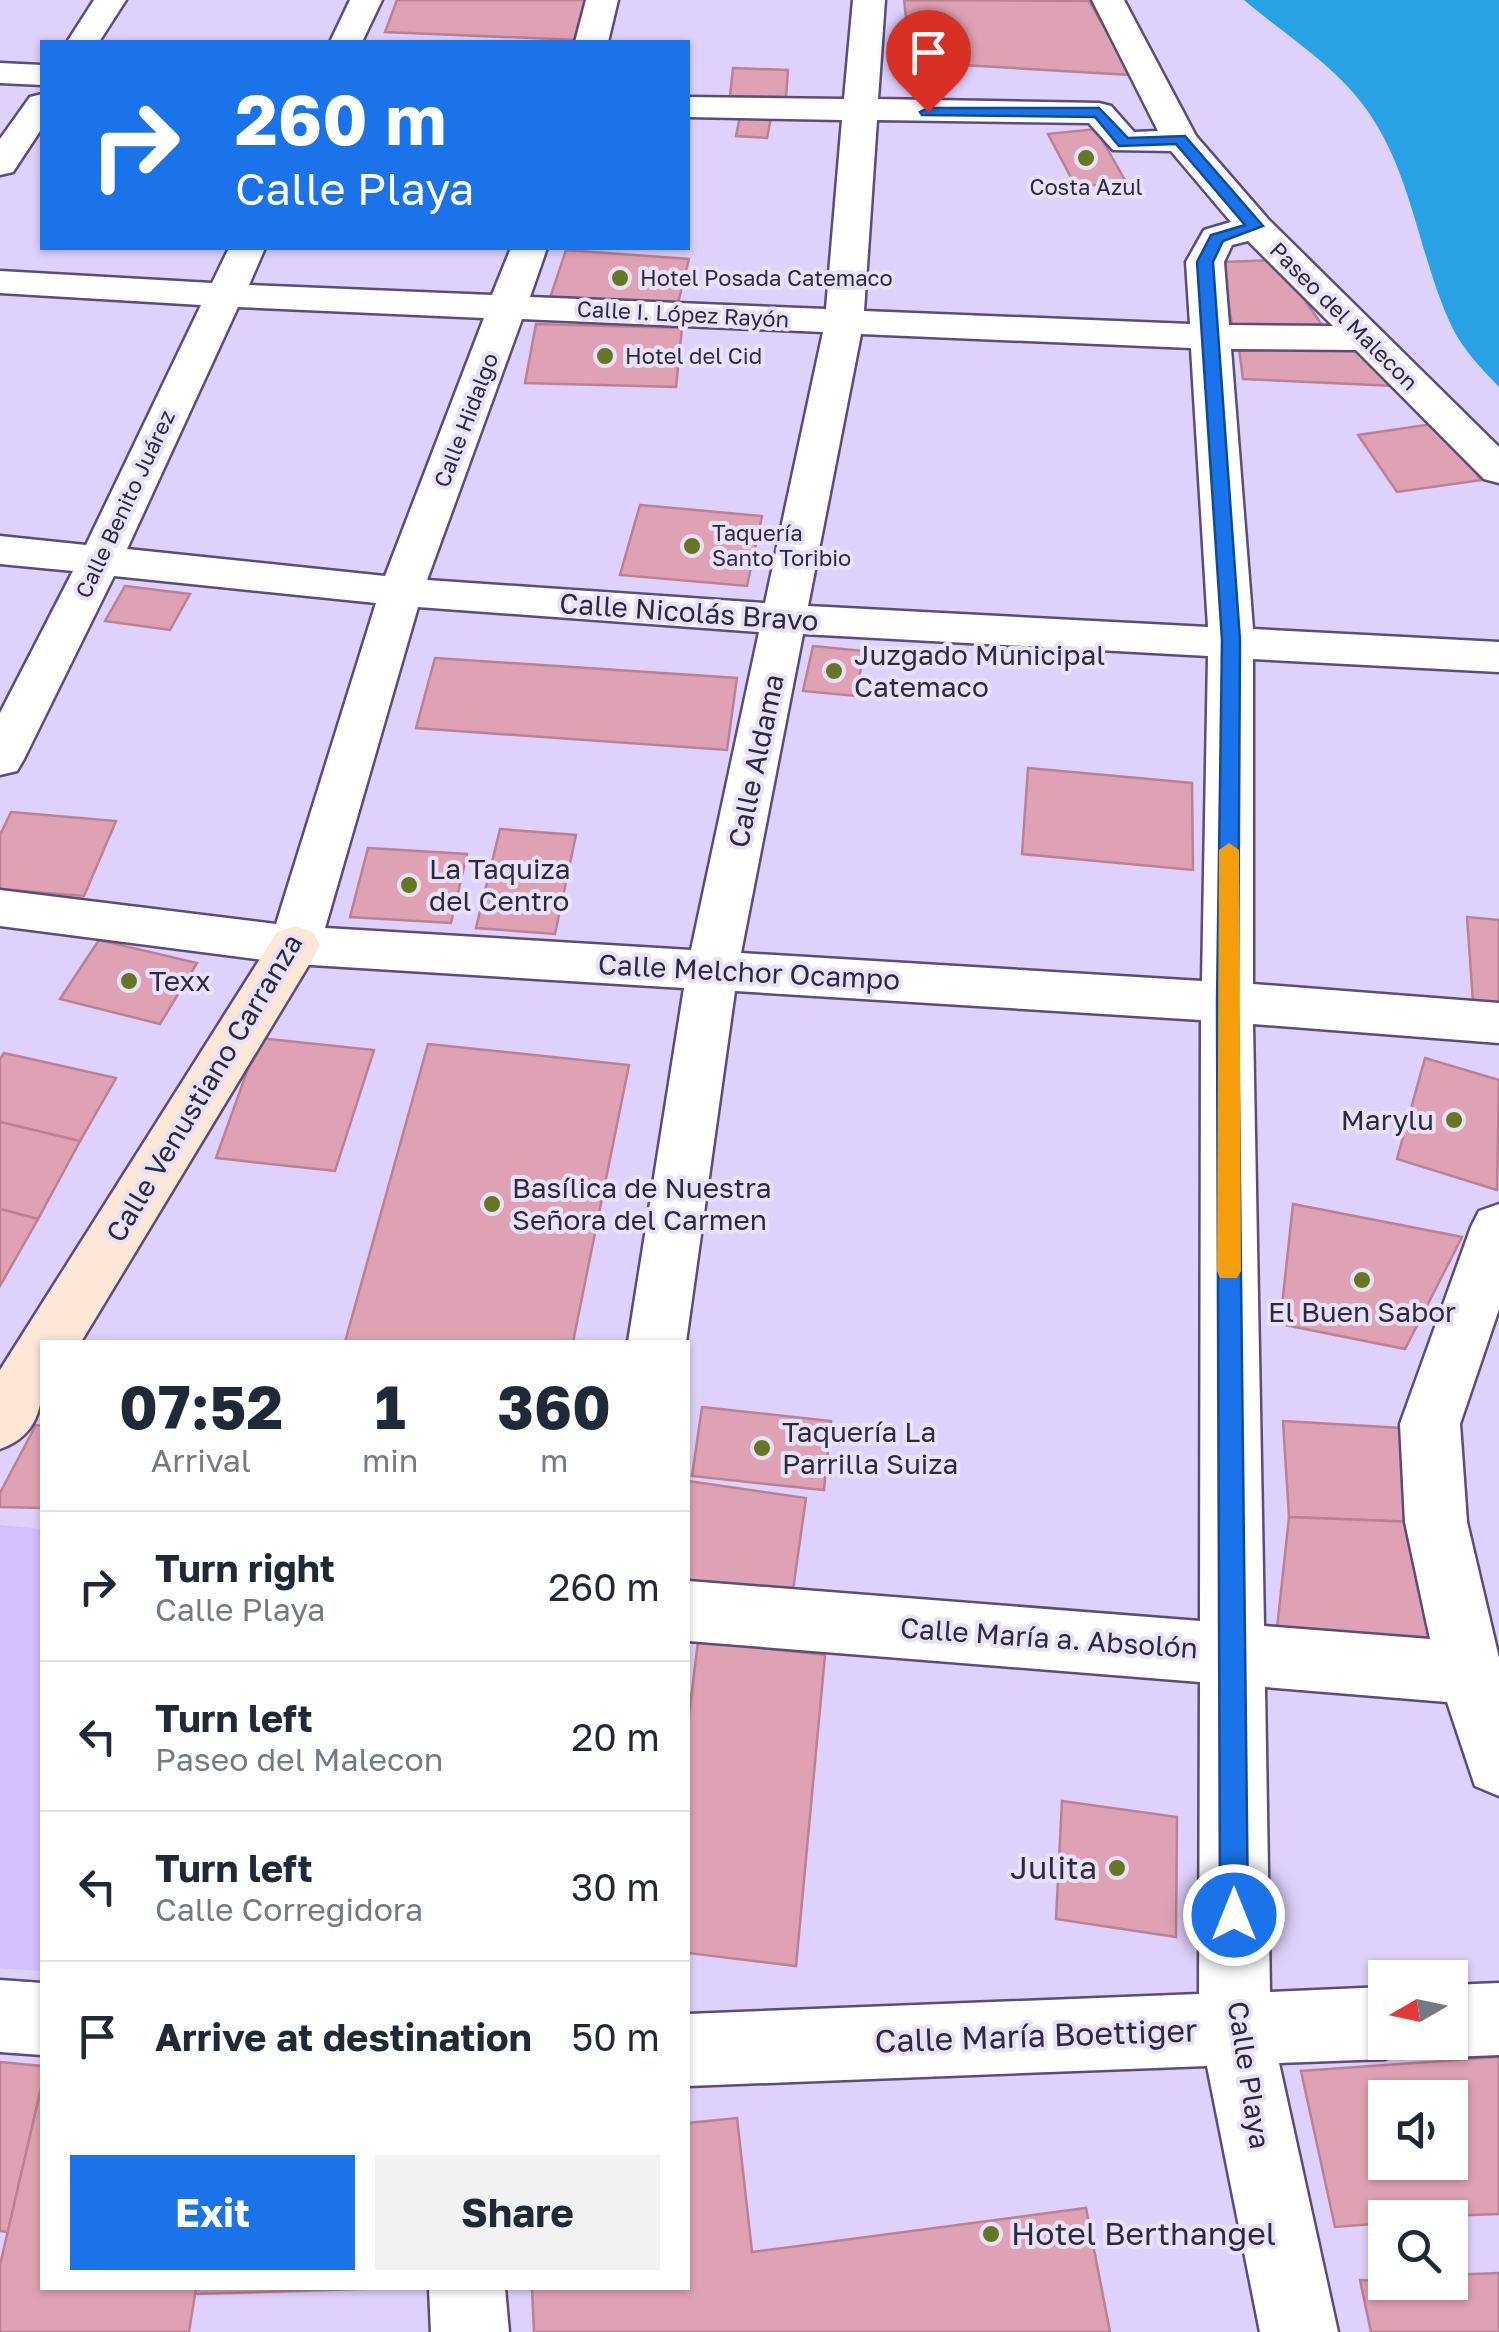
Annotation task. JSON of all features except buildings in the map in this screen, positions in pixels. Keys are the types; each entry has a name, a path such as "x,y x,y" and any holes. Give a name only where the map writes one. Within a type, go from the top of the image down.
{"street":[{"path":"84,40 110,0"},
{"path":"347,40 366,0"},
{"path":"592,40 602,0"},
{"name":"Calle Aldama","path":"656,1340 712,970 844,322 869,0"},
{"name":"Paseo del Malecon","path":"1108,0 1180,140 1255,226 1499,470"},
{"path":"0,73 40,75"},
{"path":"0,164 40,107"},
{"path":"690,107 1099,112 1124,143 1180,140"},
{"name":"Calle Playa","path":"1255,226 1216,238 1205,262 1231,640 1227,1002 1235,2028 1299,2332"},
{"name":"Calle Benito Juárez","path":"0,759 101,558 246,250"},
{"name":"Calle Hidalgo","path":"401,592 528,250"},
{"name":"Calle I. López Rayón","path":"0,282 844,322 1211,337 1367,338"},
{"name":"Calle Nicolás Bravo","path":"0,550 401,592 785,619 1499,657"},
{"name":"Calle Venustiano Carranza","path":"51,1340 295,946 401,592"},
{"name":"Calle Melchor Ocampo","path":"0,908 295,946 1227,1002 1499,1023"},
{"path":"1499,1228 1430,1424 1436,1522 1470,1673 1499,1763"},
{"path":"0,1423 40,1357"},
{"name":"Calle María a. Absolón","path":"690,1611 1231,1651 1470,1673"},
{"path":"0,2016 40,2019"},
{"path":"1468,2020 1499,2019"},
{"name":"Calle María Boettiger","path":"690,2050 1368,2024"},
{"path":"467,2290 470,2332"}],"shaded area":[{"path":"0,1525 40,1529 40,1971 0,1968"}],"water":[{"path":"1244,0 1499,0 1499,387 1452,327 1396,164 1369,113 1327,66"}],"slow traffic":[{"path":"1229,850 1229,1271"}],"place":[{"name":"Costa Azul","path":"1086,158"},
{"name":"Hotel Posada Catemaco","path":"620,278"},
{"name":"Hotel del Cid","path":"605,356"},
{"name":"Taquería Santo Toribio","path":"692,546"},
{"name":"Juzgado Municipal Catemaco","path":"834,671"},
{"name":"La Taquiza del Centro","path":"409,885"},
{"name":"Texx","path":"129,981"},
{"name":"Marylu","path":"1454,1120"},
{"name":"Basílica de Nuestra Señora del Carmen","path":"492,1204"},
{"name":"El Buen Sabor","path":"1362,1280"},
{"name":"Taquería La Parrilla Suiza","path":"762,1448"},
{"name":"Julita","path":"1117,1868"},
{"name":"Hotel Berthangel","path":"991,2234"}],"route":[{"path":"928,112 1099,112 1124,143 1180,140 1255,226 1216,238 1205,262 1231,640 1227,1002 1234,1915"}]}
